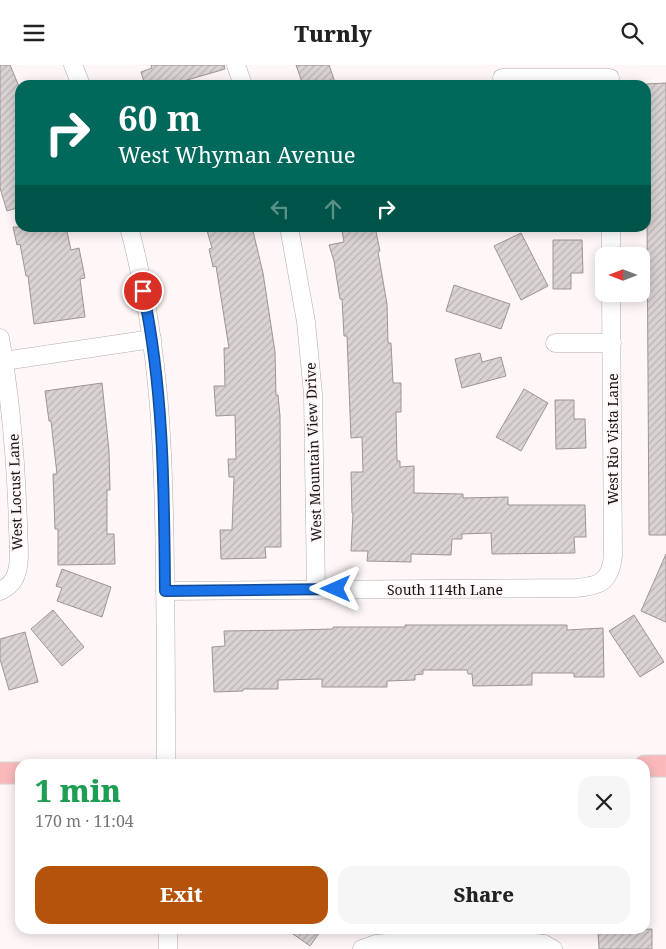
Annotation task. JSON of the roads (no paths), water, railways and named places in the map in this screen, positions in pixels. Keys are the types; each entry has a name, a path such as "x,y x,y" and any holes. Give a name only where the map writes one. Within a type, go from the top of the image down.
{"main road":[{"path":"650,767 666,766"},
{"path":"0,773 15,773"}],"street":[{"path":"73,65 79,80"},
{"path":"236,65 241,80"},
{"path":"502,77 610,76"},
{"path":"130,232 152,339 163,451 166,759"},
{"name":"West Mountain View Drive","path":"289,232 306,322 313,394 316,589"},
{"path":"611,232 611,247"},
{"name":"West Rio Vista Lane","path":"603,581 612,566 613,556 612,303"},
{"name":"West Locust Lane","path":"0,338 12,421 17,478 18,560 15,579 5,588"},
{"path":"4,361 152,339"},
{"path":"556,343 612,343"},
{"name":"South 114th Lane","path":"165,591 576,588 595,585 603,581"},
{"path":"168,934 168,949"},
{"path":"362,949 386,943 526,942 544,944 553,948"}]}
